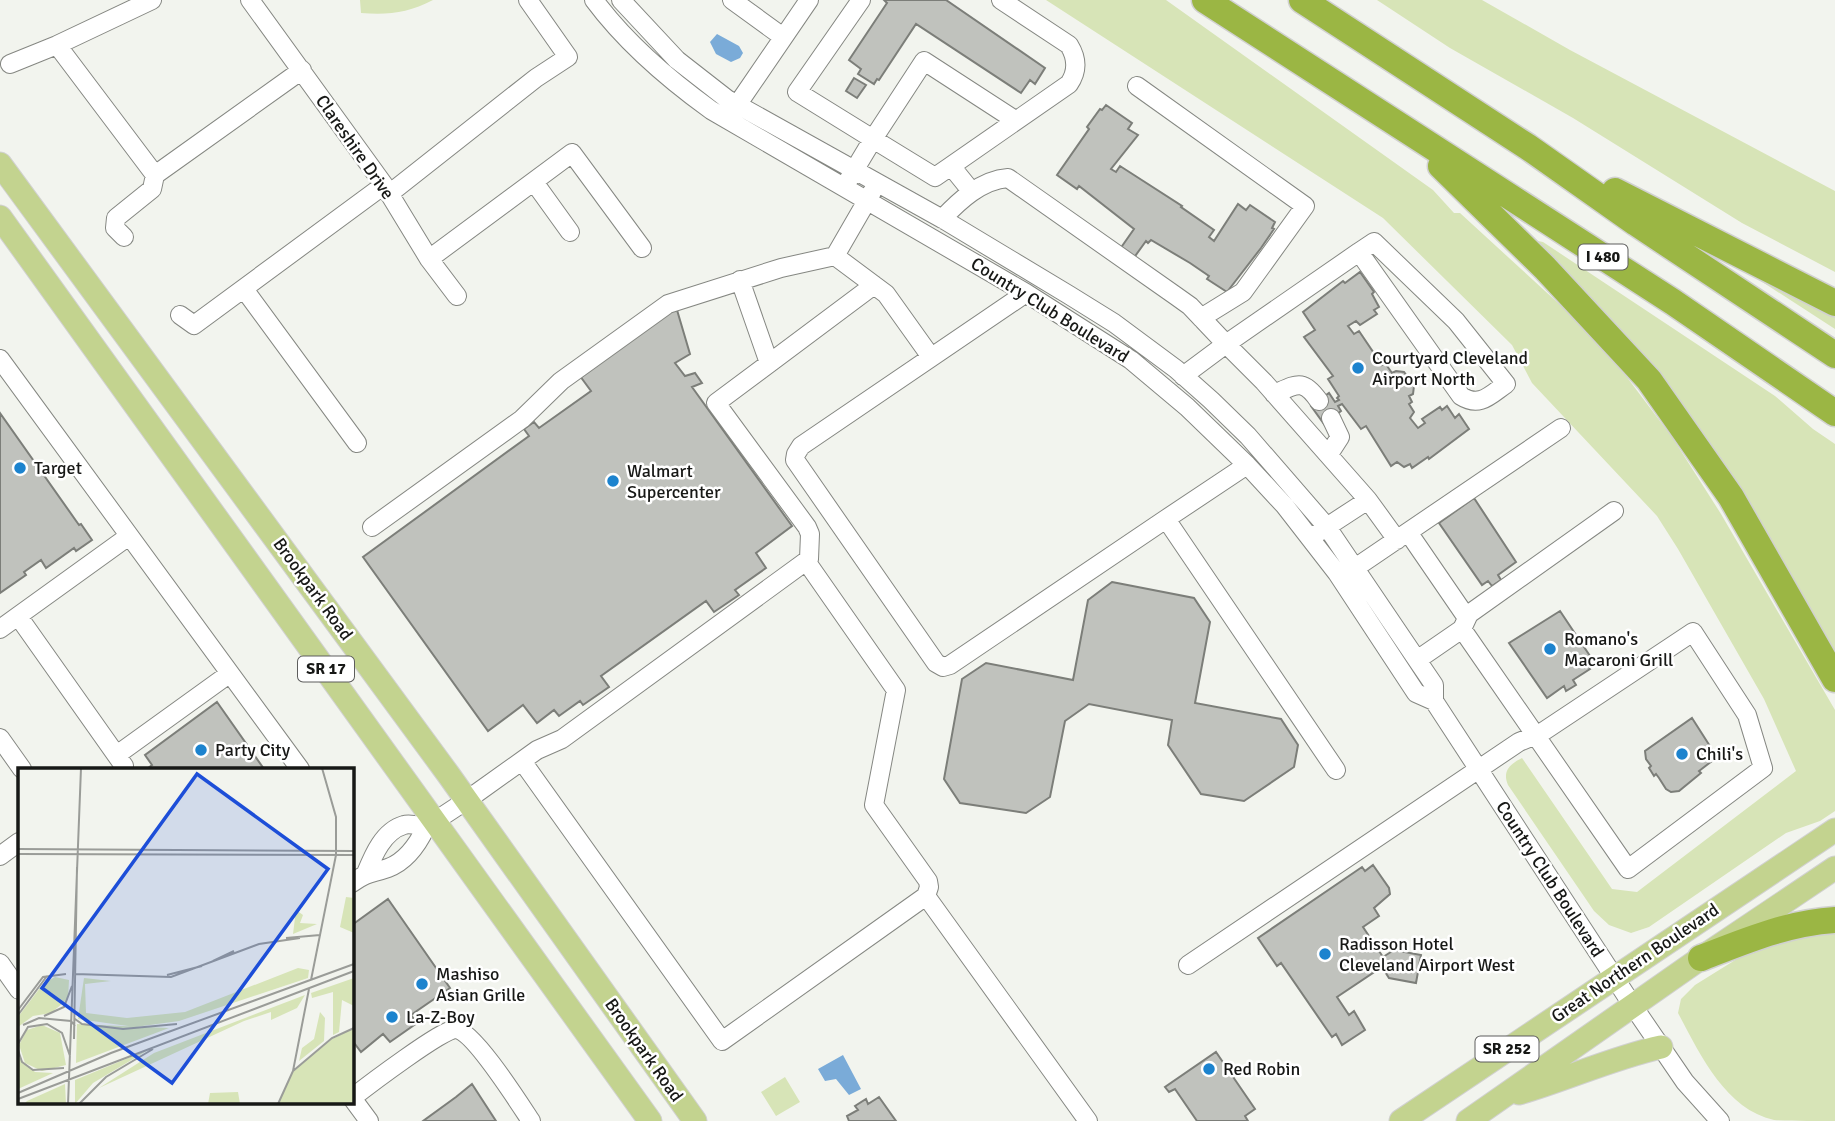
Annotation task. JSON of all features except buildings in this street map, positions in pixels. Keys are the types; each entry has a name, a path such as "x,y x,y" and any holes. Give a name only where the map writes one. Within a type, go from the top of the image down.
{"highway":[{"name":"I 480","path":"1205,0 1673,302 1835,413"},
{"name":"I 480","path":"1302,0 1528,147 1636,223 1835,355"},
{"path":"1400,126 1545,268 1649,380 1731,497 1835,680"},
{"path":"1528,147 1835,303"},
{"path":"1701,958 1778,929 1835,920"}],"main road":[{"name":"Brookpark Road","path":"0,164 467,800 695,1121"},
{"name":"Brookpark Road","path":"0,217 431,824 650,1121"},
{"name":"Great Northern Boulevard","path":"1401,1121 1835,830"},
{"name":"Great Northern Boulevard","path":"1468,1121 1835,868"},
{"path":"1503,1098 1562,1080 1628,1055 1661,1047"}],"street":[{"path":"10,64 152,0"},
{"name":"Clareshire Drive","path":"250,0 386,189 429,259 457,296"},
{"path":"180,315 194,325 568,57 528,0"},
{"name":"Country Club Boulevard","path":"594,0 634,46 672,82 727,120 1026,293 1131,360 1188,407 1285,506 1337,573 1416,693 1434,701"},
{"name":"Country Club Boulevard","path":"621,0 677,60 738,105 942,219 1114,323 1183,376 1248,436 1326,527 1355,568 1434,685 1434,701 1614,978 1693,1091 1720,1121"},
{"path":"733,0 783,37"},
{"path":"727,120 809,0"},
{"path":"861,0 797,92 934,177 1069,84 1076,68 1069,45 1001,0"},
{"path":"57,45 155,175"},
{"path":"844,188 924,61 1015,120"},
{"path":"124,237 115,228 116,218 152,189 155,175 302,70"},
{"path":"1137,86 1306,205 1243,292 1201,318"},
{"path":"429,259 572,153 642,248"},
{"path":"951,166 972,192"},
{"path":"942,219 972,192 1000,178 1008,178 1176,296 1201,318 1403,536 1464,623 1534,735 1628,869 1763,768 1747,715 1693,632 1541,733 1534,735 1519,742 1188,965"},
{"path":"534,182 570,232"},
{"path":"372,527 522,419 561,381 668,304 781,268 835,256 877,183"},
{"path":"1183,376 1226,344 1359,252 1374,242 1457,321 1506,384 1480,401 1473,402 1461,396 1359,252"},
{"path":"835,256 886,294 931,357"},
{"path":"740,280 769,363"},
{"path":"359,878 390,867 411,852 431,824 537,750 562,739 809,559 811,545 807,527 716,402 874,285"},
{"path":"244,289 357,443"},
{"path":"1026,293 801,446 796,454 795,460 936,663 943,667 950,665 1247,465"},
{"path":"0,359 299,768"},
{"path":"1274,394 1301,384 1307,386 1318,401"},
{"path":"1329,454 1340,437 1331,418"},
{"path":"1355,568 1560,428"},
{"path":"1310,538 1368,500"},
{"path":"1417,660 1464,623 1469,614 1614,511"},
{"path":"1166,519 1336,770"},
{"path":"0,629 129,536"},
{"path":"522,761 722,1041 926,896 929,887 928,881 874,805 897,690 806,561"},
{"path":"18,616 122,765 229,674"},
{"path":"0,738 21,768"},
{"path":"359,878 376,849 395,830 405,824 431,824"},
{"path":"0,856 18,843"},
{"path":"926,896 1088,1121"},
{"path":"0,963 18,989"},
{"path":"354,1096 433,1039 451,1029 457,1029 473,1039 531,1121"},
{"path":"354,1100 369,1121"}],"green space":[{"path":"360,0 433,0 407,10 381,14 361,13"},
{"path":"1046,0 1166,0 1433,190 1454,213 1460,213 1569,313 1626,376 1672,437 1721,514 1835,710 1835,811 1820,821 1786,833 1649,927 1631,933 1609,925 1594,911 1508,785 1508,768 1514,763 1522,758 1612,889 1637,892 1796,771 1764,699 1678,549 1657,516 1532,383 1512,345 1383,218"},
{"path":"1377,0 1482,0 1835,191 1835,272 1742,223 1573,118 1450,48"},
{"path":"1528,239 1543,242 1775,396 1835,444 1835,662 1783,568"},
{"path":"1733,263 1835,314 1835,329"},
{"path":"1835,925 1835,1121 1774,1120 1757,1114 1728,1092 1705,1062 1678,1013 1681,999 1695,985 1761,944"},
{"path":"785,1077 800,1102 776,1116 761,1092"}],"water":[{"path":"717,34 739,46 743,53 740,58 731,62 716,54 710,42"},
{"path":"843,1055 861,1089 849,1095 836,1079 825,1081 818,1069"}],"place":[{"name":"Courtyard Cleveland Airport North","path":"1358,368"},
{"name":"Target","path":"20,468"},
{"name":"Walmart Supercenter","path":"613,481"},
{"name":"Romano's Macaroni Grill","path":"1550,649"},
{"name":"Party City","path":"201,750"},
{"name":"Chili's","path":"1682,754"},
{"name":"Radisson Hotel Cleveland Airport West","path":"1325,954"},
{"name":"Mashiso Asian Grille","path":"422,984"},
{"name":"La-Z-Boy","path":"392,1017"},
{"name":"Red Robin","path":"1209,1069"}]}
